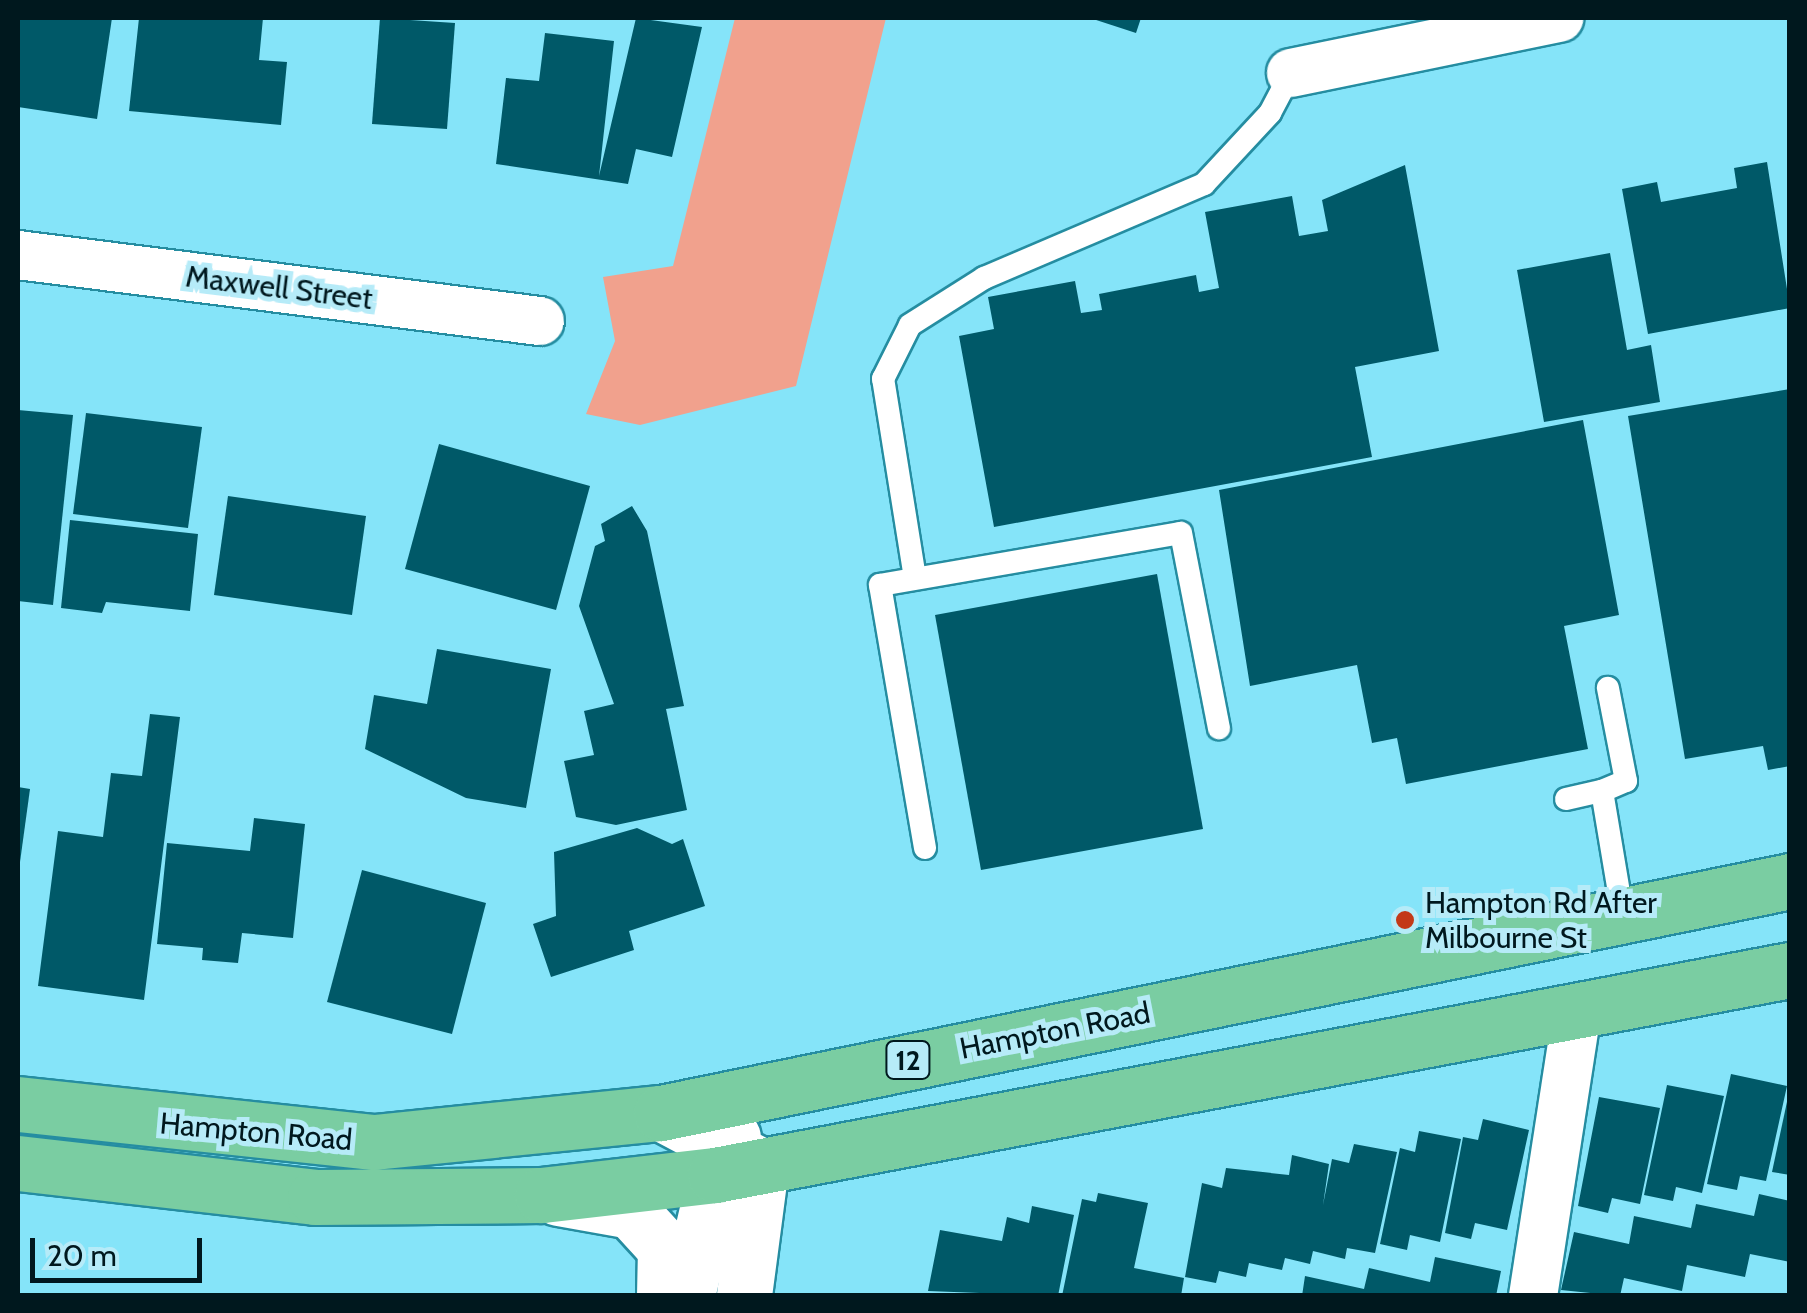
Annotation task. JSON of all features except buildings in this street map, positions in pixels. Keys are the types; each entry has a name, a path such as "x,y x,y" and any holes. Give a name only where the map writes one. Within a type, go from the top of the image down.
{"main road":[{"name":"Hampton Road","path":"18,1104 374,1142 661,1114 787,1083 1623,920 1790,881"},
{"name":"Hampton Road","path":"18,1163 315,1197 542,1194 1577,1012 1790,970"}],"street":[{"path":"1291,73 1558,18"},
{"name":"Maxwell Street","path":"18,255 540,321"},
{"path":"1533,1296 1577,1012"},
{"path":"687,1296 734,1161 787,1083"},
{"path":"661,1114 734,1161"},
{"path":"734,1161 744,1296"},
{"path":"542,1194 631,1211 666,1248 664,1296"}],"lane":[{"path":"915,578 883,380 910,325 984,278 1204,184 1270,113 1291,73"},
{"path":"925,848 880,585 1181,532 1219,728"},
{"path":"1566,798 1626,782 1608,688"},
{"path":"1602,791 1623,920"}],"shaded area":[{"path":"735,18 886,18 796,386 640,425 586,414 615,341 603,277 673,266"}],"place":[{"name":"Hampton Rd After Milbourne St","path":"1405,920"}]}
